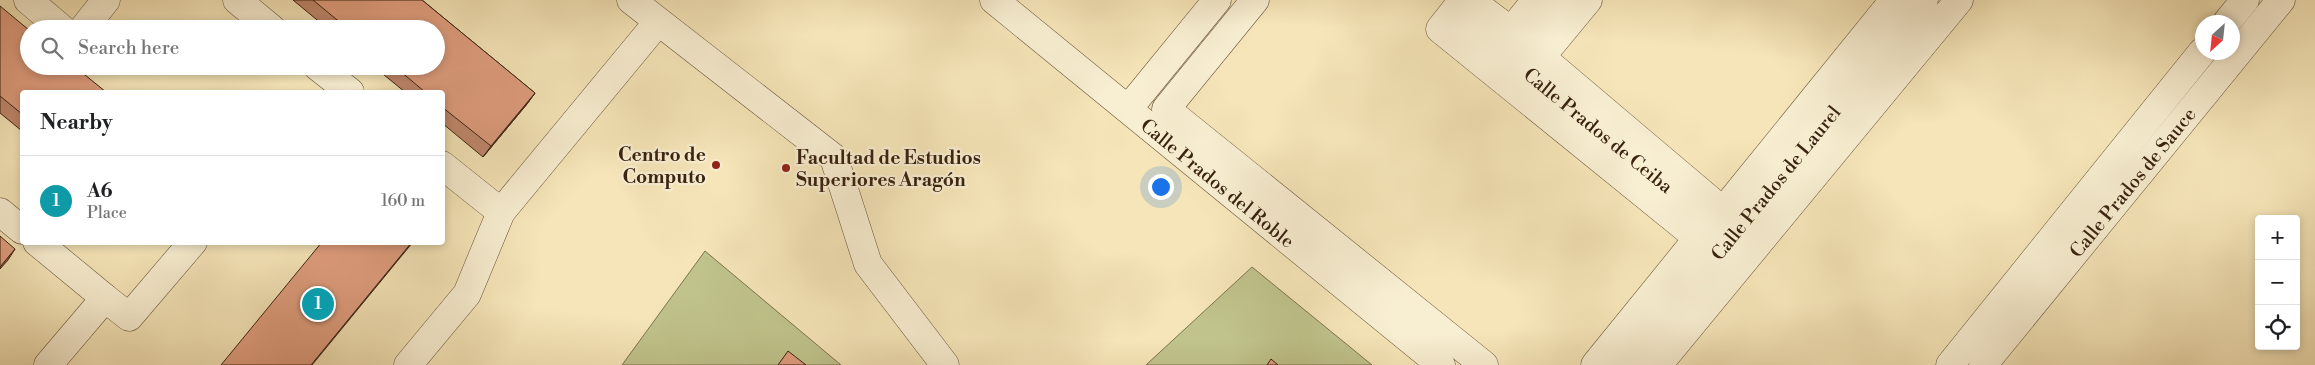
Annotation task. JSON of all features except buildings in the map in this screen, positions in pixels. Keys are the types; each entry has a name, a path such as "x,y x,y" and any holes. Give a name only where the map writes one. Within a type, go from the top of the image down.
{"street":[{"path":"28,0 51,20"},
{"path":"90,20 106,0"},
{"path":"237,0 261,20"},
{"path":"631,0 834,158 868,264 945,365"},
{"name":"Calle Prados del Roble","path":"994,0 1441,365"},
{"path":"1128,109 1217,0"},
{"path":"1255,0 1166,109 1484,365"},
{"path":"1536,0 1511,31 1467,7 1440,29 1698,238 1595,365"},
{"path":"1514,59 1562,0"},
{"path":"1588,0 1541,57 1723,211 1894,0"},
{"name":"Calle Prados de Laurel","path":"1628,365 1924,0"},
{"path":"1658,365 1959,0"},
{"path":"2233,15 2245,0"},
{"name":"Calle Prados de Sauce","path":"1983,365 2282,0"},
{"name":"Calle Prados de Ceiba","path":"1467,7 1514,59 1731,238"},
{"path":"408,365 467,294 501,212 658,22"},
{"path":"1950,365 2196,60"},
{"path":"445,167 501,212"},
{"path":"0,212 20,228"},
{"path":"41,245 128,317 190,245"},
{"path":"57,362 104,298"}],"green space":[{"path":"705,251 841,365 622,365"},
{"path":"1252,267 1372,365 1146,365"}],"place":[{"name":"Centro de Computo","path":"716,165"},
{"name":"Facultad de Estudios Superiores Aragón","path":"786,168"},
{"name":"A6","path":"318,304"}]}
